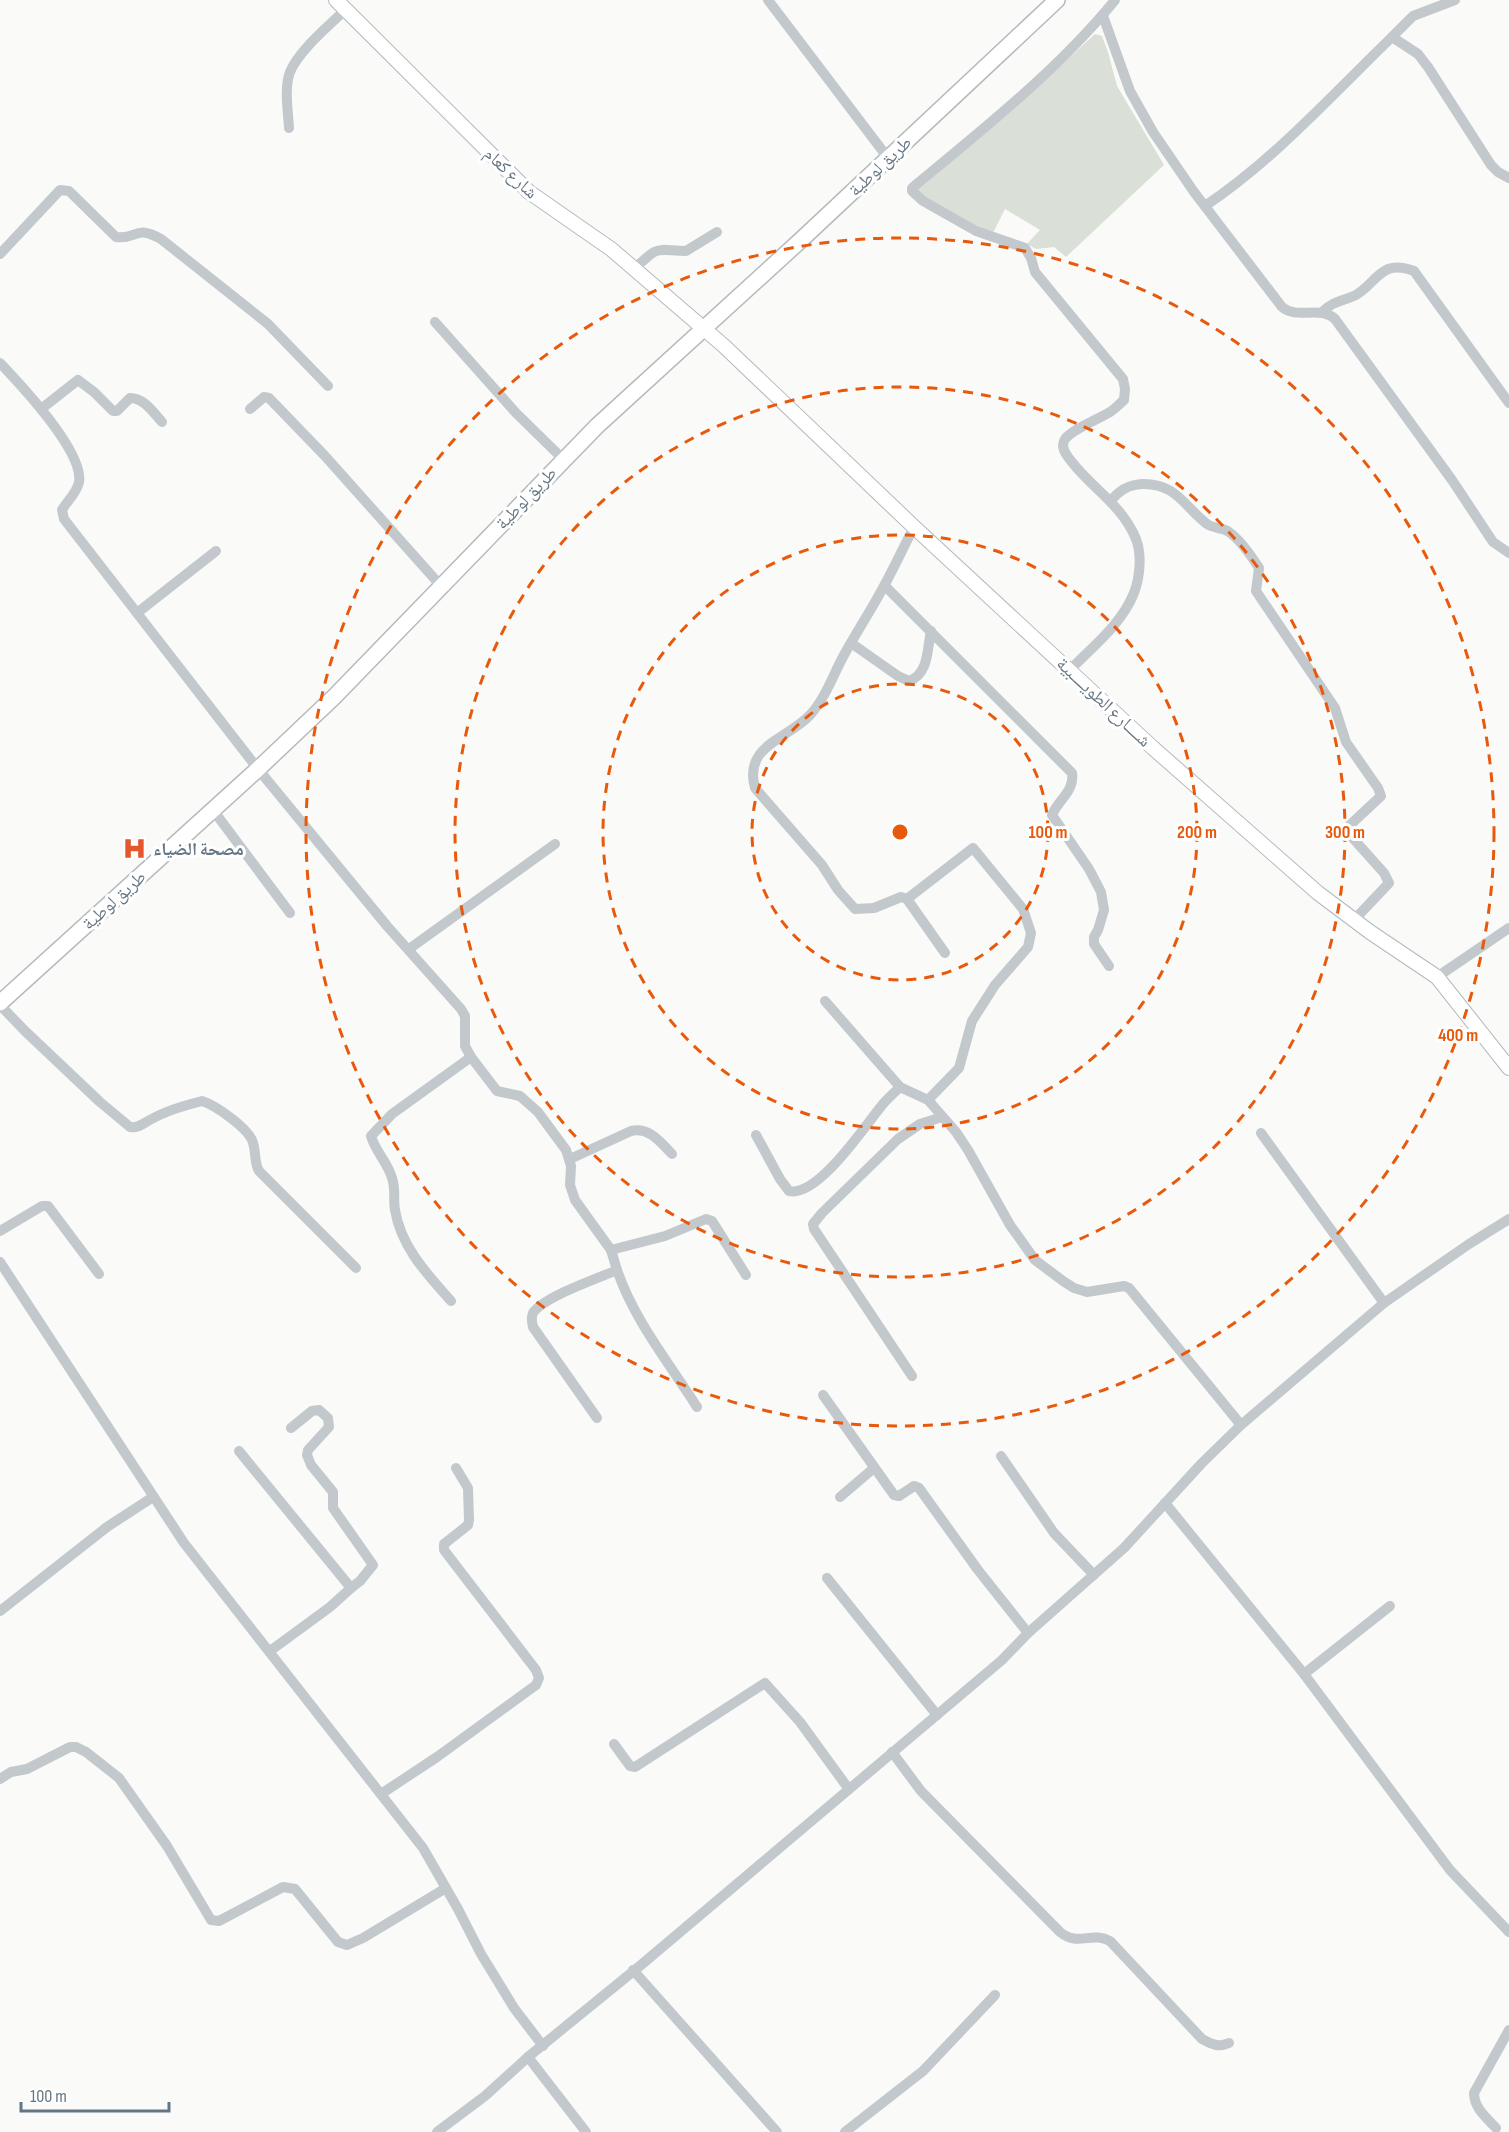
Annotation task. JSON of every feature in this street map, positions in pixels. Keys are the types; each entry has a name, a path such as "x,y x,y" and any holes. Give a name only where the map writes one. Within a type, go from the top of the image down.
{"main road":[{"name":"طريق لوطية","path":"0,1004 334,697 563,459 1057,0"}],"street":[{"path":"768,0 888,158"},
{"path":"1070,670 1112,629 1133,594 1138,576 1140,558 1137,540 1129,525 1111,501 1066,454 1063,443 1068,435 1110,412 1124,400 1123,379 1035,272 1025,248 976,231 923,201 912,191 912,188 1039,78 1102,16 1115,0"},
{"path":"1205,206 1244,177 1293,134 1413,16 1455,0"},
{"path":"289,128 290,73 297,58 341,5"},
{"name":"شارع كعام","path":"341,5 529,192 635,268 703,328"},
{"path":"1102,16 1136,103 1178,170 1205,206 1282,307 1290,312 1322,312 1333,316 1452,480 1493,542 1509,553"},
{"path":"1392,37 1418,54 1442,87 1491,165 1509,178"},
{"path":"0,254 60,190 69,191 116,237 124,238 136,232 148,232 160,239 268,324 328,386"},
{"path":"635,268 653,252 664,248 686,251 717,232"},
{"path":"1322,312 1341,299 1354,296 1386,270 1405,268 1414,271 1509,403"},
{"path":"435,322 516,413 563,459"},
{"name":"شــــارع الطويــــبية","path":"703,328 1153,748 1318,893 1437,977 1509,1068"},
{"path":"0,363 41,409 62,438 79,471 78,487 62,510 62,516 258,769 387,926 465,1016 465,1046 497,1091 520,1096 538,1112 566,1150 570,1159 570,1185 574,1200 611,1251 623,1288 697,1407"},
{"path":"41,409 78,380 113,411 116,411 130,398 135,398 146,404 162,422"},
{"path":"250,408 264,397 269,398 325,456 441,586"},
{"path":"1111,501 1118,492 1130,486 1153,484 1171,490 1205,522 1212,527 1228,531 1259,568 1256,591 1335,708 1346,742 1378,788 1381,796 1350,825 1348,830 1350,836 1384,873 1389,883 1354,920"},
{"path":"914,527 885,586 812,713 801,724 775,740 756,759 752,768 755,788 822,866 838,890 855,909 874,908 901,897 907,899 945,953"},
{"path":"137,613 216,551"},
{"path":"885,586 1072,773 1068,792 1052,815 1089,869 1101,892 1104,910 1094,944 1109,966"},
{"path":"851,643 897,676 909,681 917,678 923,670 930,631"},
{"path":"213,810 290,912"},
{"path":"409,949 555,844"},
{"path":"907,899 973,848 1023,909 1031,933 1028,947 995,985 972,1022 967,1032 959,1068 928,1100"},
{"path":"1437,977 1509,928"},
{"path":"825,1001 900,1088 928,1100 942,1117 968,1150 1010,1225 1035,1260 1074,1288 1087,1292 1124,1286 1129,1288 1241,1425"},
{"path":"0,1004 66,1070 130,1127 136,1128 160,1114 202,1101 228,1116 249,1134 253,1141 256,1166 259,1171 356,1268"},
{"path":"451,1301 419,1264 407,1246 395,1210 392,1177 371,1136 393,1114 471,1057"},
{"path":"756,1135 789,1191 799,1191 810,1186 834,1164 884,1102 900,1088"},
{"path":"912,1376 820,1239 813,1224 898,1139 920,1124 942,1117"},
{"path":"570,1159 635,1130 654,1134 672,1154"},
{"path":"1261,1133 1384,1303"},
{"path":"0,1231 42,1206 48,1206 99,1274"},
{"path":"437,2132 485,2096 528,2057 1002,1660 1028,1633 1124,1548 1202,1463 1241,1425 1384,1303 1509,1219"},
{"path":"611,1251 665,1236 706,1220 712,1221 746,1275"},
{"path":"0,1262 184,1543 423,1848 481,1954 514,2008 543,2046"},
{"path":"597,1418 533,1327 532,1317 533,1312 547,1302 577,1286 617,1270"},
{"path":"823,1395 894,1495 898,1496 914,1486 919,1488 978,1570 1028,1633"},
{"path":"270,1651 330,1607 360,1581 374,1565 333,1508 333,1492 309,1460 308,1450 329,1427 328,1418 320,1410 314,1410 291,1428"},
{"path":"239,1451 351,1588"},
{"path":"1001,1456 1054,1533 1094,1575"},
{"path":"381,1794 488,1721 536,1685 539,1678 536,1670 444,1550 444,1544 468,1525 469,1520 468,1488 456,1468"},
{"path":"840,1497 874,1468"},
{"path":"0,1611 108,1527 153,1497"},
{"path":"1166,1503 1304,1674 1450,1870 1509,1932"},
{"path":"827,1578 938,1715"},
{"path":"1304,1674 1390,1606"},
{"path":"614,1744 630,1766 635,1767 765,1683 800,1722 849,1788"},
{"path":"0,1779 11,1772 27,1769 70,1747 86,1752 119,1778 167,1846 210,1920 214,1921 219,1921 283,1887 289,1887 295,1889 338,1942 347,1945 363,1938 446,1888"},
{"path":"892,1752 921,1791 1060,1932 1072,1940 1100,1937 1110,1941 1202,2039 1212,2045 1222,2046 1229,2043"},
{"path":"633,1970 777,2132"},
{"path":"845,2132 923,2071 995,1995"},
{"path":"1496,2128 1478,2108 1474,2101 1474,2093 1509,2030"},
{"path":"528,2057 586,2132"}],"shaded area":[{"path":"1095,34 1102,36 1117,86 1164,165 1066,257 1054,247 1036,249 1027,244 1040,230 1005,209 993,233 961,219 914,190 1010,112"}],"place":[{"name":"مصحة الضياء","path":"135,849"}]}
